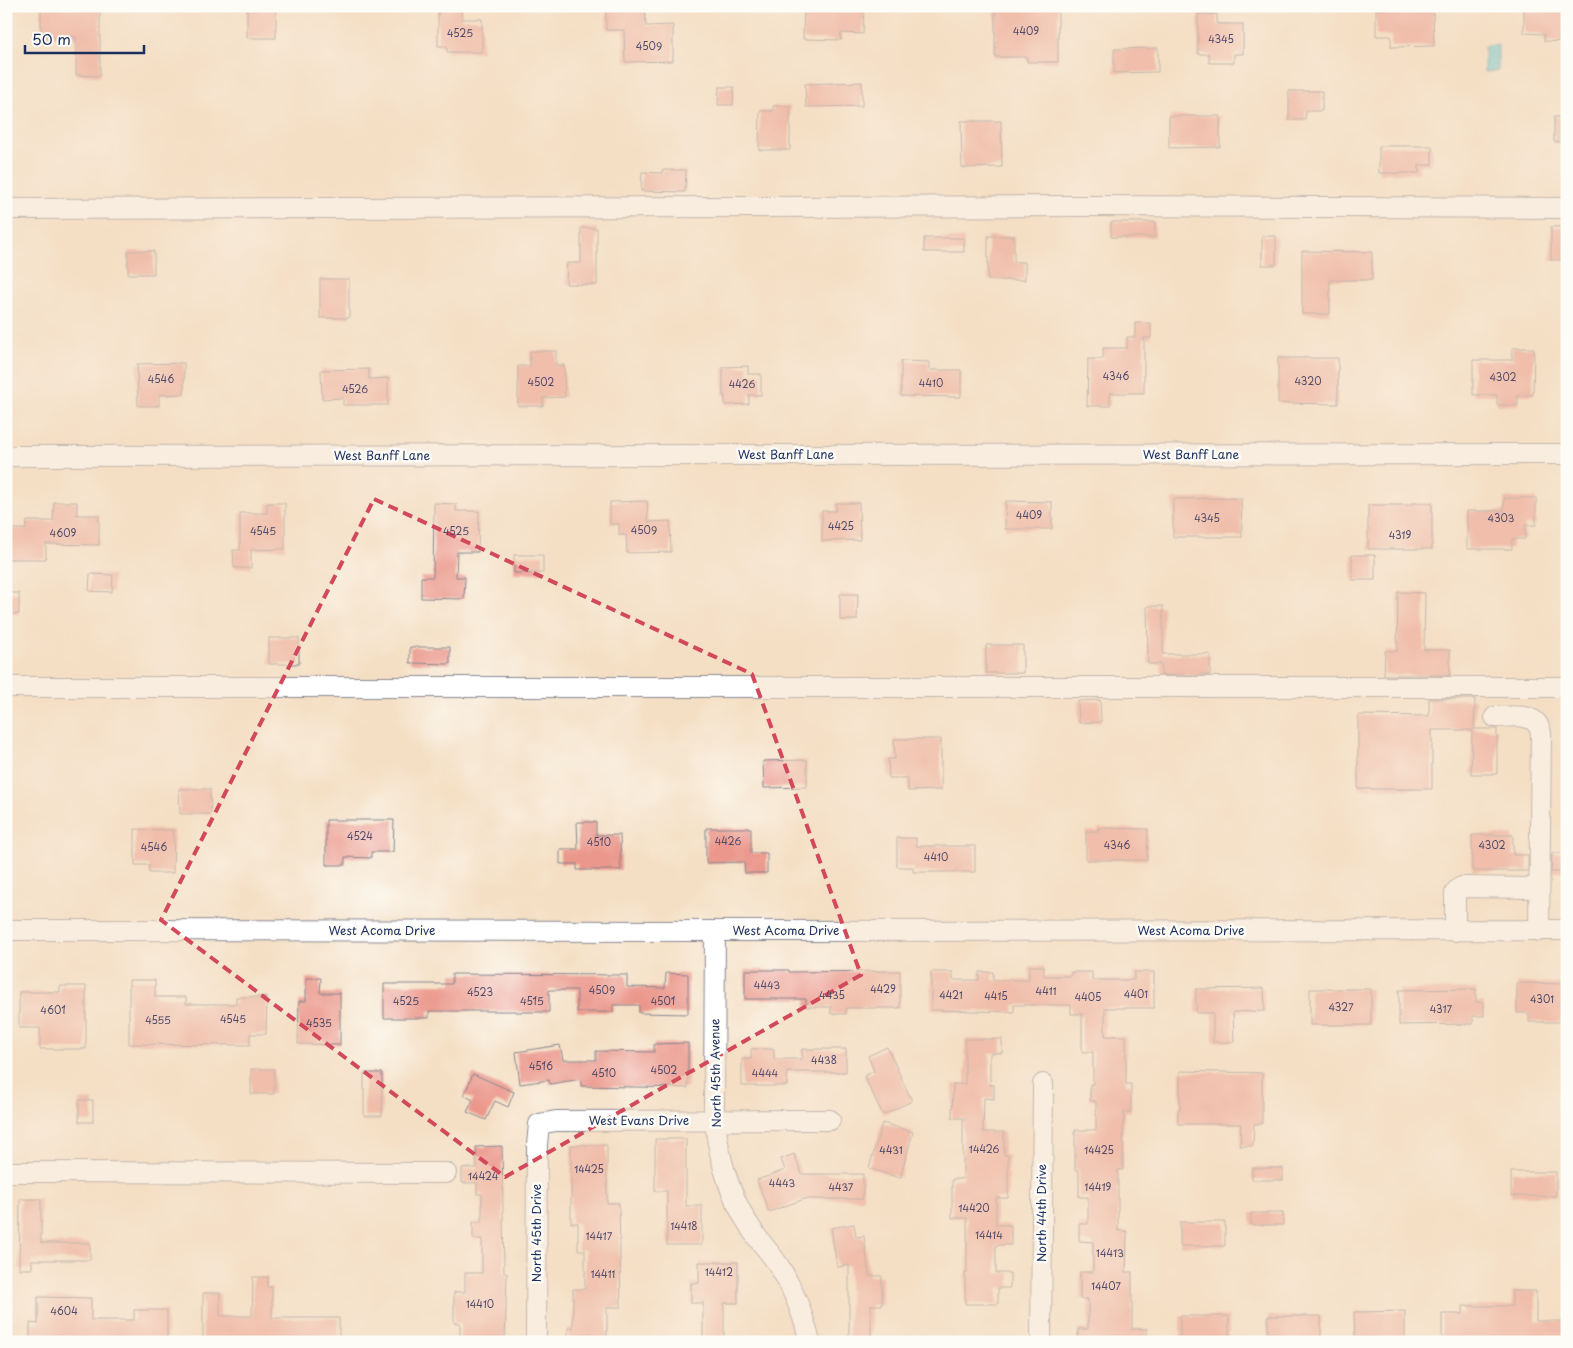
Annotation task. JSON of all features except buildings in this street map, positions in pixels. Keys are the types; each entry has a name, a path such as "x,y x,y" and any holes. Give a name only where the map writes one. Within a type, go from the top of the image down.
{"street":[{"path":"6,209 1055,206 1567,208"},
{"name":"West Banff Lane","path":"6,456 1567,454"},
{"path":"6,687 1567,687"},
{"path":"1495,718 1528,718 1536,721 1540,726 1539,930"},
{"path":"1455,931 1455,893 1462,887 1539,888"},
{"name":"West Acoma Drive","path":"6,930 1567,930"},
{"name":"North 45th Avenue","path":"715,931 715,1121 720,1156 737,1202 752,1230 782,1270 797,1282 810,1342"},
{"name":"North 44th Drive","path":"1041,1342 1043,1084"},
{"name":"West Evans Drive","path":"539,1124 556,1121 830,1120"},
{"name":"North 45th Drive","path":"536,1342 537,1155 539,1124"},
{"path":"6,1172 446,1173"}],"highlighted area":[{"path":"374,499 752,674 861,975 505,1177 161,920"}],"water":[{"path":"1498,45 1498,71 1484,72 1484,46"}]}
